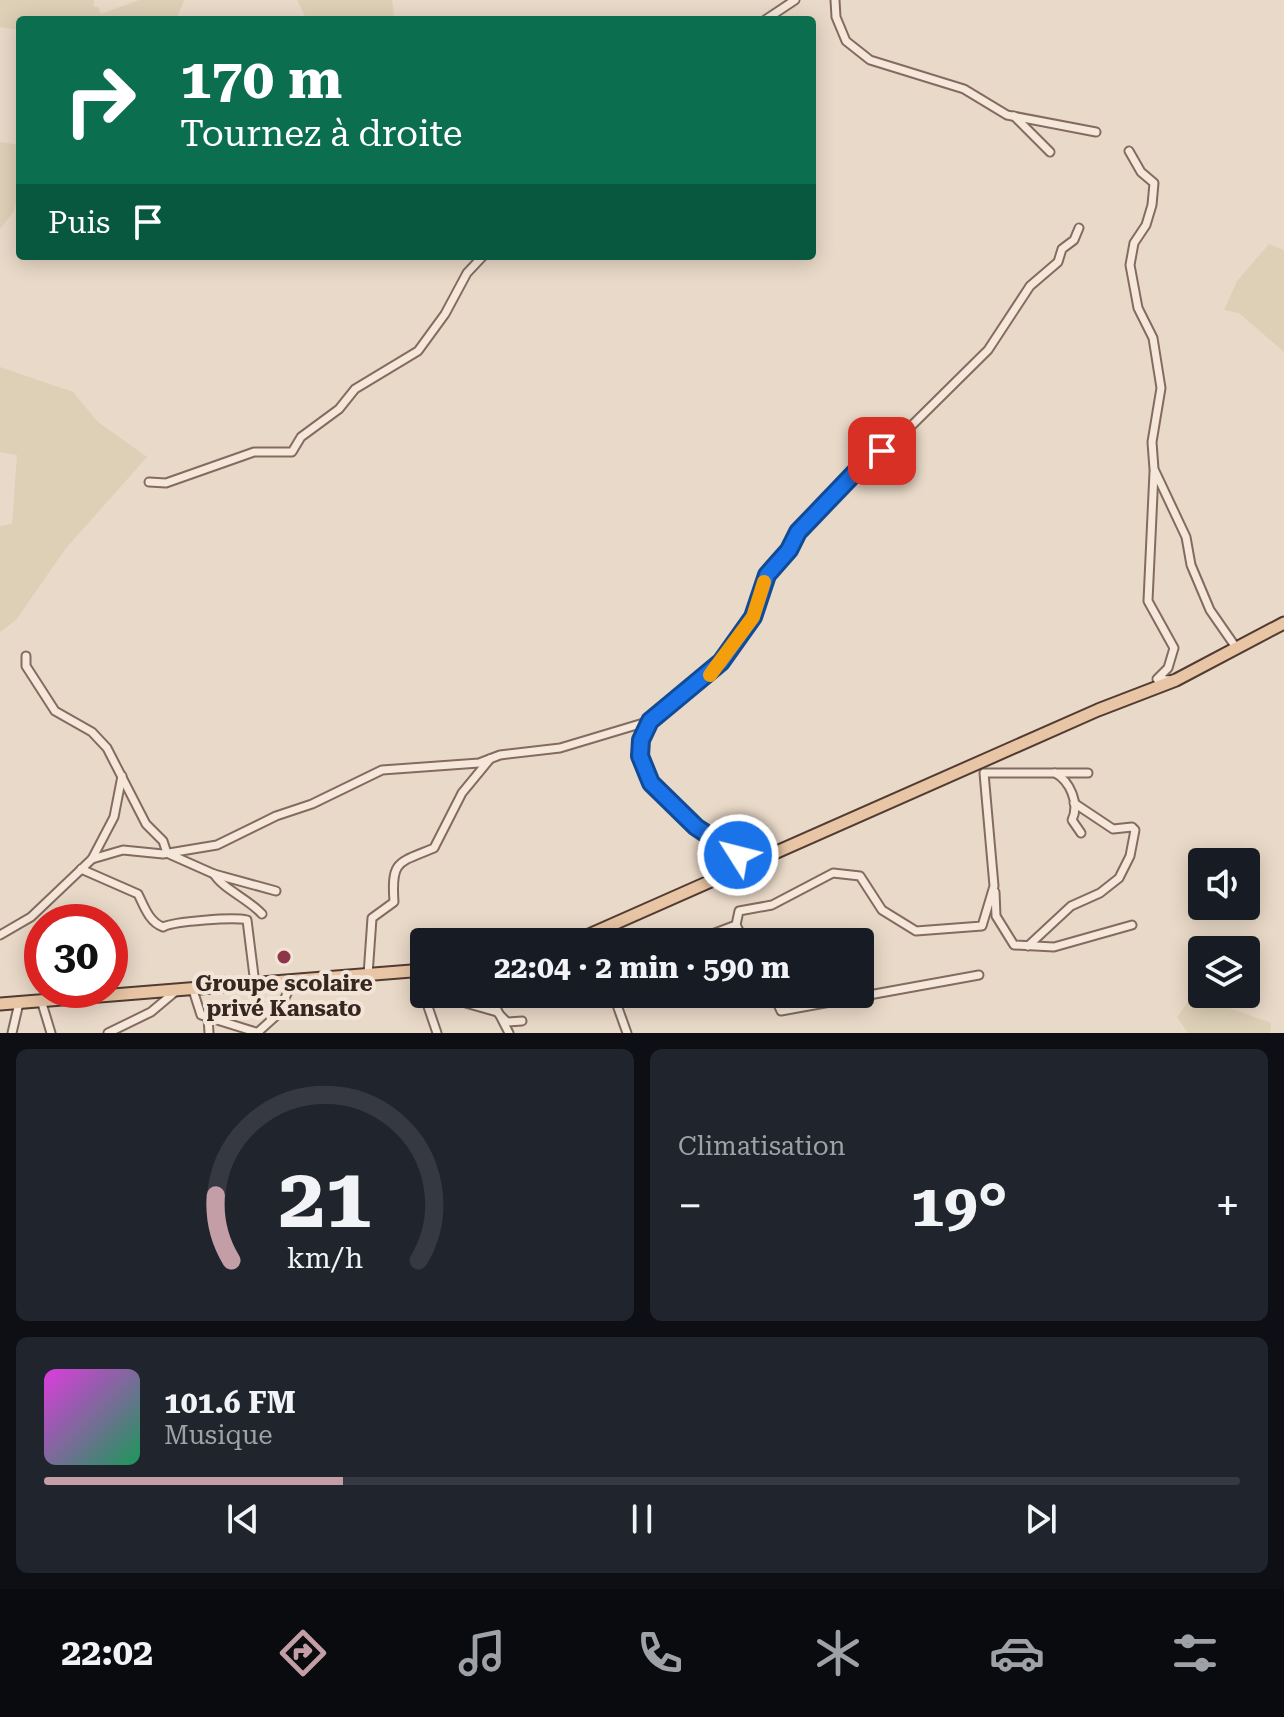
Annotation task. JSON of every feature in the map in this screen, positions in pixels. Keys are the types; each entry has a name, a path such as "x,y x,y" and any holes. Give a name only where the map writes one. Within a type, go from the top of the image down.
{"main road":[{"path":"605,928 1176,680 1235,646 1284,623"},
{"path":"128,994 292,983 410,971"},
{"path":"0,1004 24,1002"}],"street":[{"path":"771,16 795,0"},
{"path":"835,0 836,17 846,41 855,52 964,89 1014,116 1050,152"},
{"path":"1014,116 1096,132"},
{"path":"1129,151 1141,172 1154,183 1155,194 1146,225 1130,253 1130,265 1138,308 1153,338 1161,388 1152,442 1154,469 1148,601 1174,648 1168,668 1157,679 1176,680"},
{"path":"92,859 123,850 167,853 228,843 270,818 312,804 382,770 479,763 560,748 650,721 721,662 753,617 767,575 789,550 798,532 867,460 894,443 988,350 1030,286 1058,262 1062,249 1074,240 1079,228"},
{"path":"149,482 166,483 254,452 292,452 301,437 339,409 355,389 418,351 445,314 467,273 479,260"},
{"path":"1154,469 1186,537 1191,565 1210,610 1235,646"},
{"path":"26,656 26,666 55,711 92,732 107,748 146,824 163,841 167,853 214,874 276,891"},
{"path":"650,721 639,751 649,780 696,827 738,855"},
{"path":"368,975 372,918 394,902 394,871 406,858 434,848 462,793 490,759"},
{"path":"970,767 984,773 1088,773"},
{"path":"1049,771 1067,782 1074,803 1072,820 1081,833"},
{"path":"984,773 996,916 1014,945 1054,947 1132,925"},
{"path":"0,935 31,917 92,859 114,817 122,776"},
{"path":"1028,946 1071,906 1100,893 1119,878 1130,856 1135,830 1132,827 1113,829 1074,803"},
{"path":"81,869 138,894 156,925 235,917 247,920 255,984"},
{"path":"738,928 739,911 772,905 833,873 860,876 882,910 916,931 982,926 994,886"},
{"path":"214,874 219,882 242,894 262,914"},
{"path":"728,928 736,925"},
{"path":"874,994 979,975"},
{"path":"193,990 201,1015 258,1033 277,1015 292,983"},
{"path":"108,1033 151,1012 178,990"},
{"path":"12,1033 19,1003"},
{"path":"43,1008 51,1033"},
{"path":"429,1008 437,1033"},
{"path":"495,1008 509,1033"},
{"path":"617,1008 624,1032"},
{"path":"780,1008 781,1011 798,1008"},
{"path":"497,1012 507,1022 522,1021"},
{"path":"208,1017 209,1033"}],"shaded area":[{"path":"0,0 94,0 94,7 98,7 101,14 139,0 184,0 178,16 16,16 16,29 0,27"},
{"path":"297,0 392,0 394,15 392,16 305,16"},
{"path":"0,142 16,144 16,204 0,229"},
{"path":"1269,244 1284,250 1284,352 1239,313 1224,310 1237,281"},
{"path":"0,367 73,392 98,422 147,457 66,548 16,620 0,632 0,526 12,524 17,455 0,452"},
{"path":"1188,1002 1188,1008 1229,1008 1271,1023 1270,1033 1188,1033 1177,1017"}],"slow traffic":[{"path":"710,675 753,617 764,582"}],"place":[{"name":"Groupe scolaire privé Kansato","path":"284,957"}],"route":[{"path":"738,855 725,843 696,827 692,819 651,783 640,756 641,740 650,721 684,696 721,662 753,617 767,575 789,550 798,532 867,460 882,451"}]}
